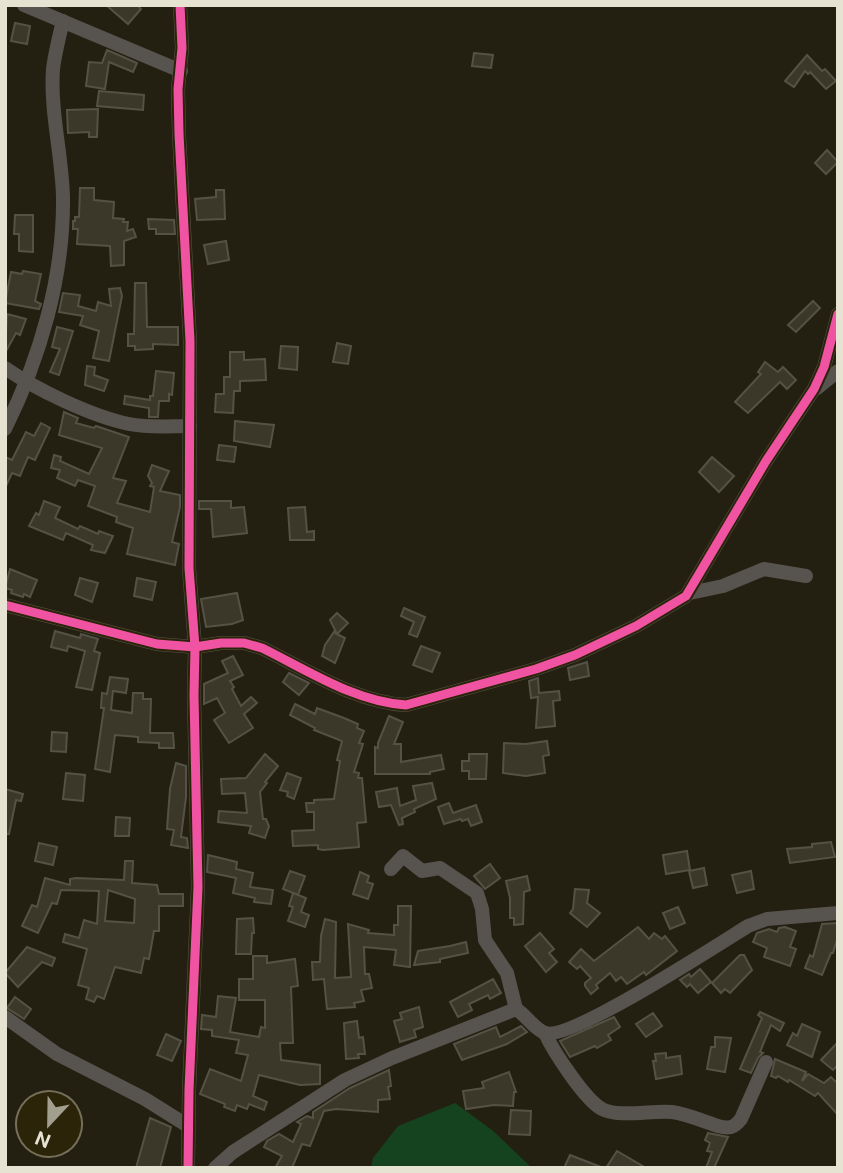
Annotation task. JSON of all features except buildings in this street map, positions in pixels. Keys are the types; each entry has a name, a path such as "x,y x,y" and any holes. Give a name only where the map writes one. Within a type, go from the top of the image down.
{"street":[{"path":"24,5 181,71"},
{"path":"180,5 181,71 178,89 190,341 189,568 195,647 198,887 188,1168"},
{"path":"5,429 27,383 45,329 62,230 62,171 53,71 62,21"},
{"path":"690,593 766,461 814,390 824,367 838,314"},
{"path":"5,368 27,383 60,399 129,424 190,426"},
{"path":"814,390 838,371"},
{"path":"5,605 157,644 195,647 244,643 262,648 366,698 406,705 537,669 575,655 636,626 690,593 723,586 764,569 806,576"},
{"path":"391,869 403,856 422,871 440,868 477,894 482,909 485,940 507,973 516,1009 545,1032 551,1048 600,1108 615,1112 673,1112 725,1128 736,1126 766,1062"},
{"path":"545,1032 556,1033 569,1029 604,1012 748,926 767,919 838,913"},
{"path":"215,1168 233,1152 345,1080 392,1058 516,1009"},
{"path":"5,1017 57,1054 145,1099 188,1126"}],"green space":[{"path":"455,1103 492,1130 532,1168 371,1168 373,1158 398,1126"}],"cycle path":[{"path":"180,5 182,48 178,89 190,341 189,568 195,647 198,887 188,1168"},
{"path":"5,605 157,644 195,647 244,643 262,648 350,691 387,703 406,705 536,669 575,655 636,626 686,596 766,461 814,389 824,367 838,314"}]}
